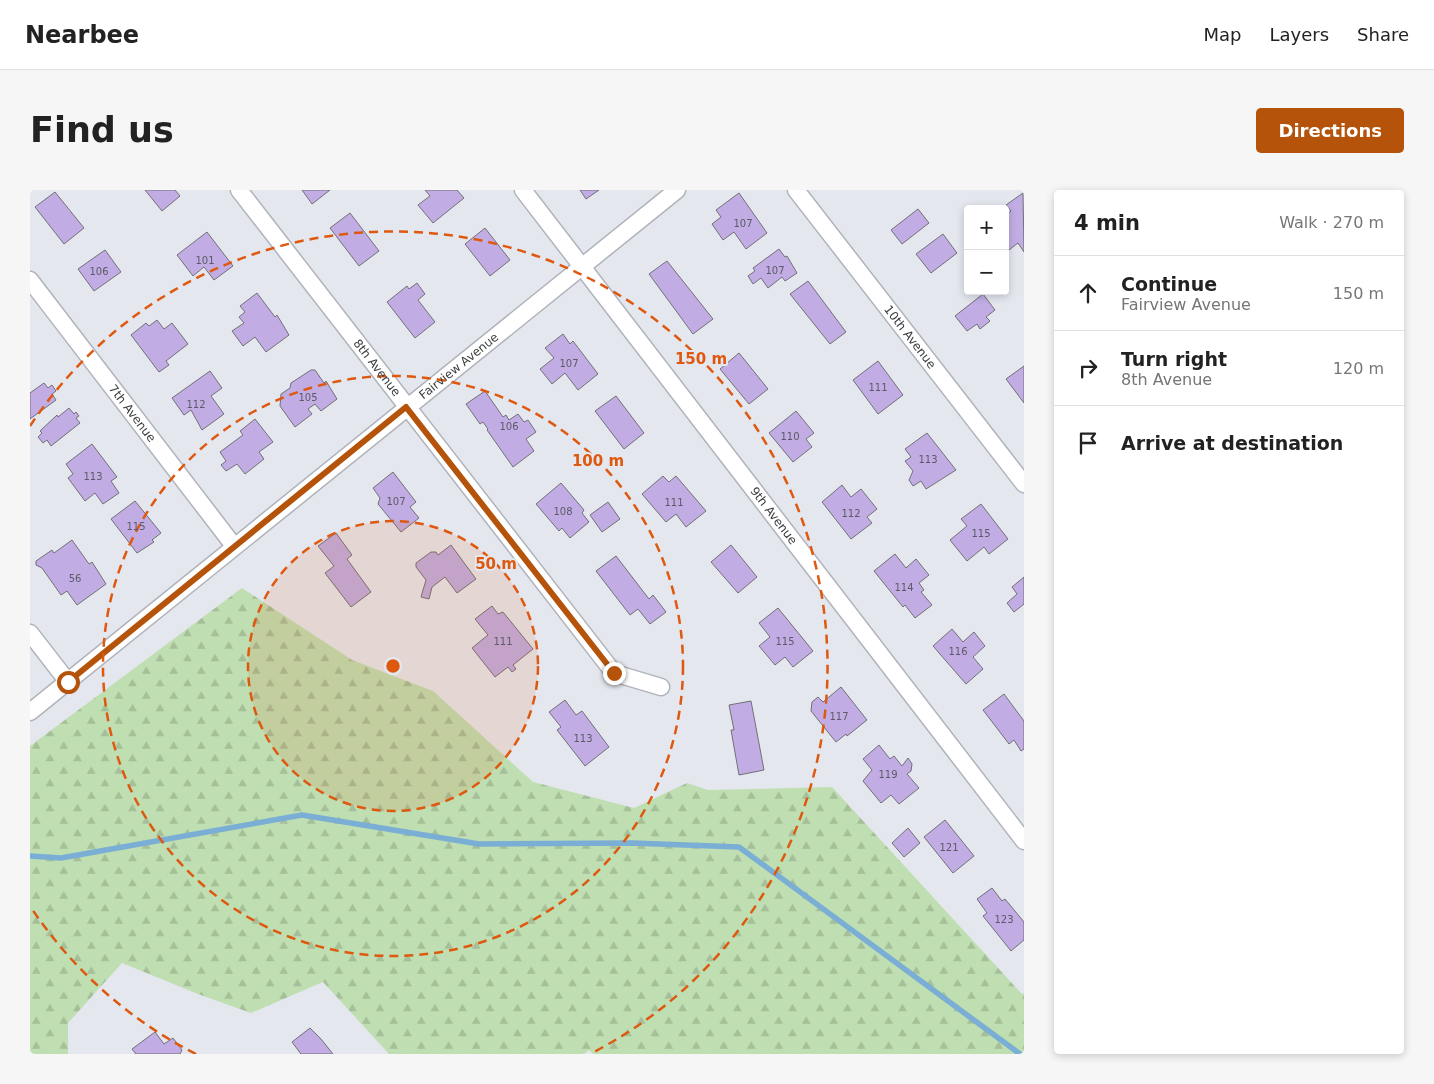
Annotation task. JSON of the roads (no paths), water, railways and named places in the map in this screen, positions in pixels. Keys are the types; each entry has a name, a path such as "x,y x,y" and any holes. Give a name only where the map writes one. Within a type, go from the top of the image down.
{"street":[{"name":"8th Avenue","path":"239,190 614,673 661,687"},
{"name":"9th Avenue","path":"523,190 1024,841"},
{"name":"Fairview Avenue","path":"30,712 677,190"},
{"name":"10th Avenue","path":"796,190 1024,484"},
{"name":"7th Avenue","path":"30,280 234,546"},
{"path":"30,633 68,682"}],"waterway":[{"path":"30,856 61,858 302,815 479,844 632,843 739,847 1020,1054"}]}
